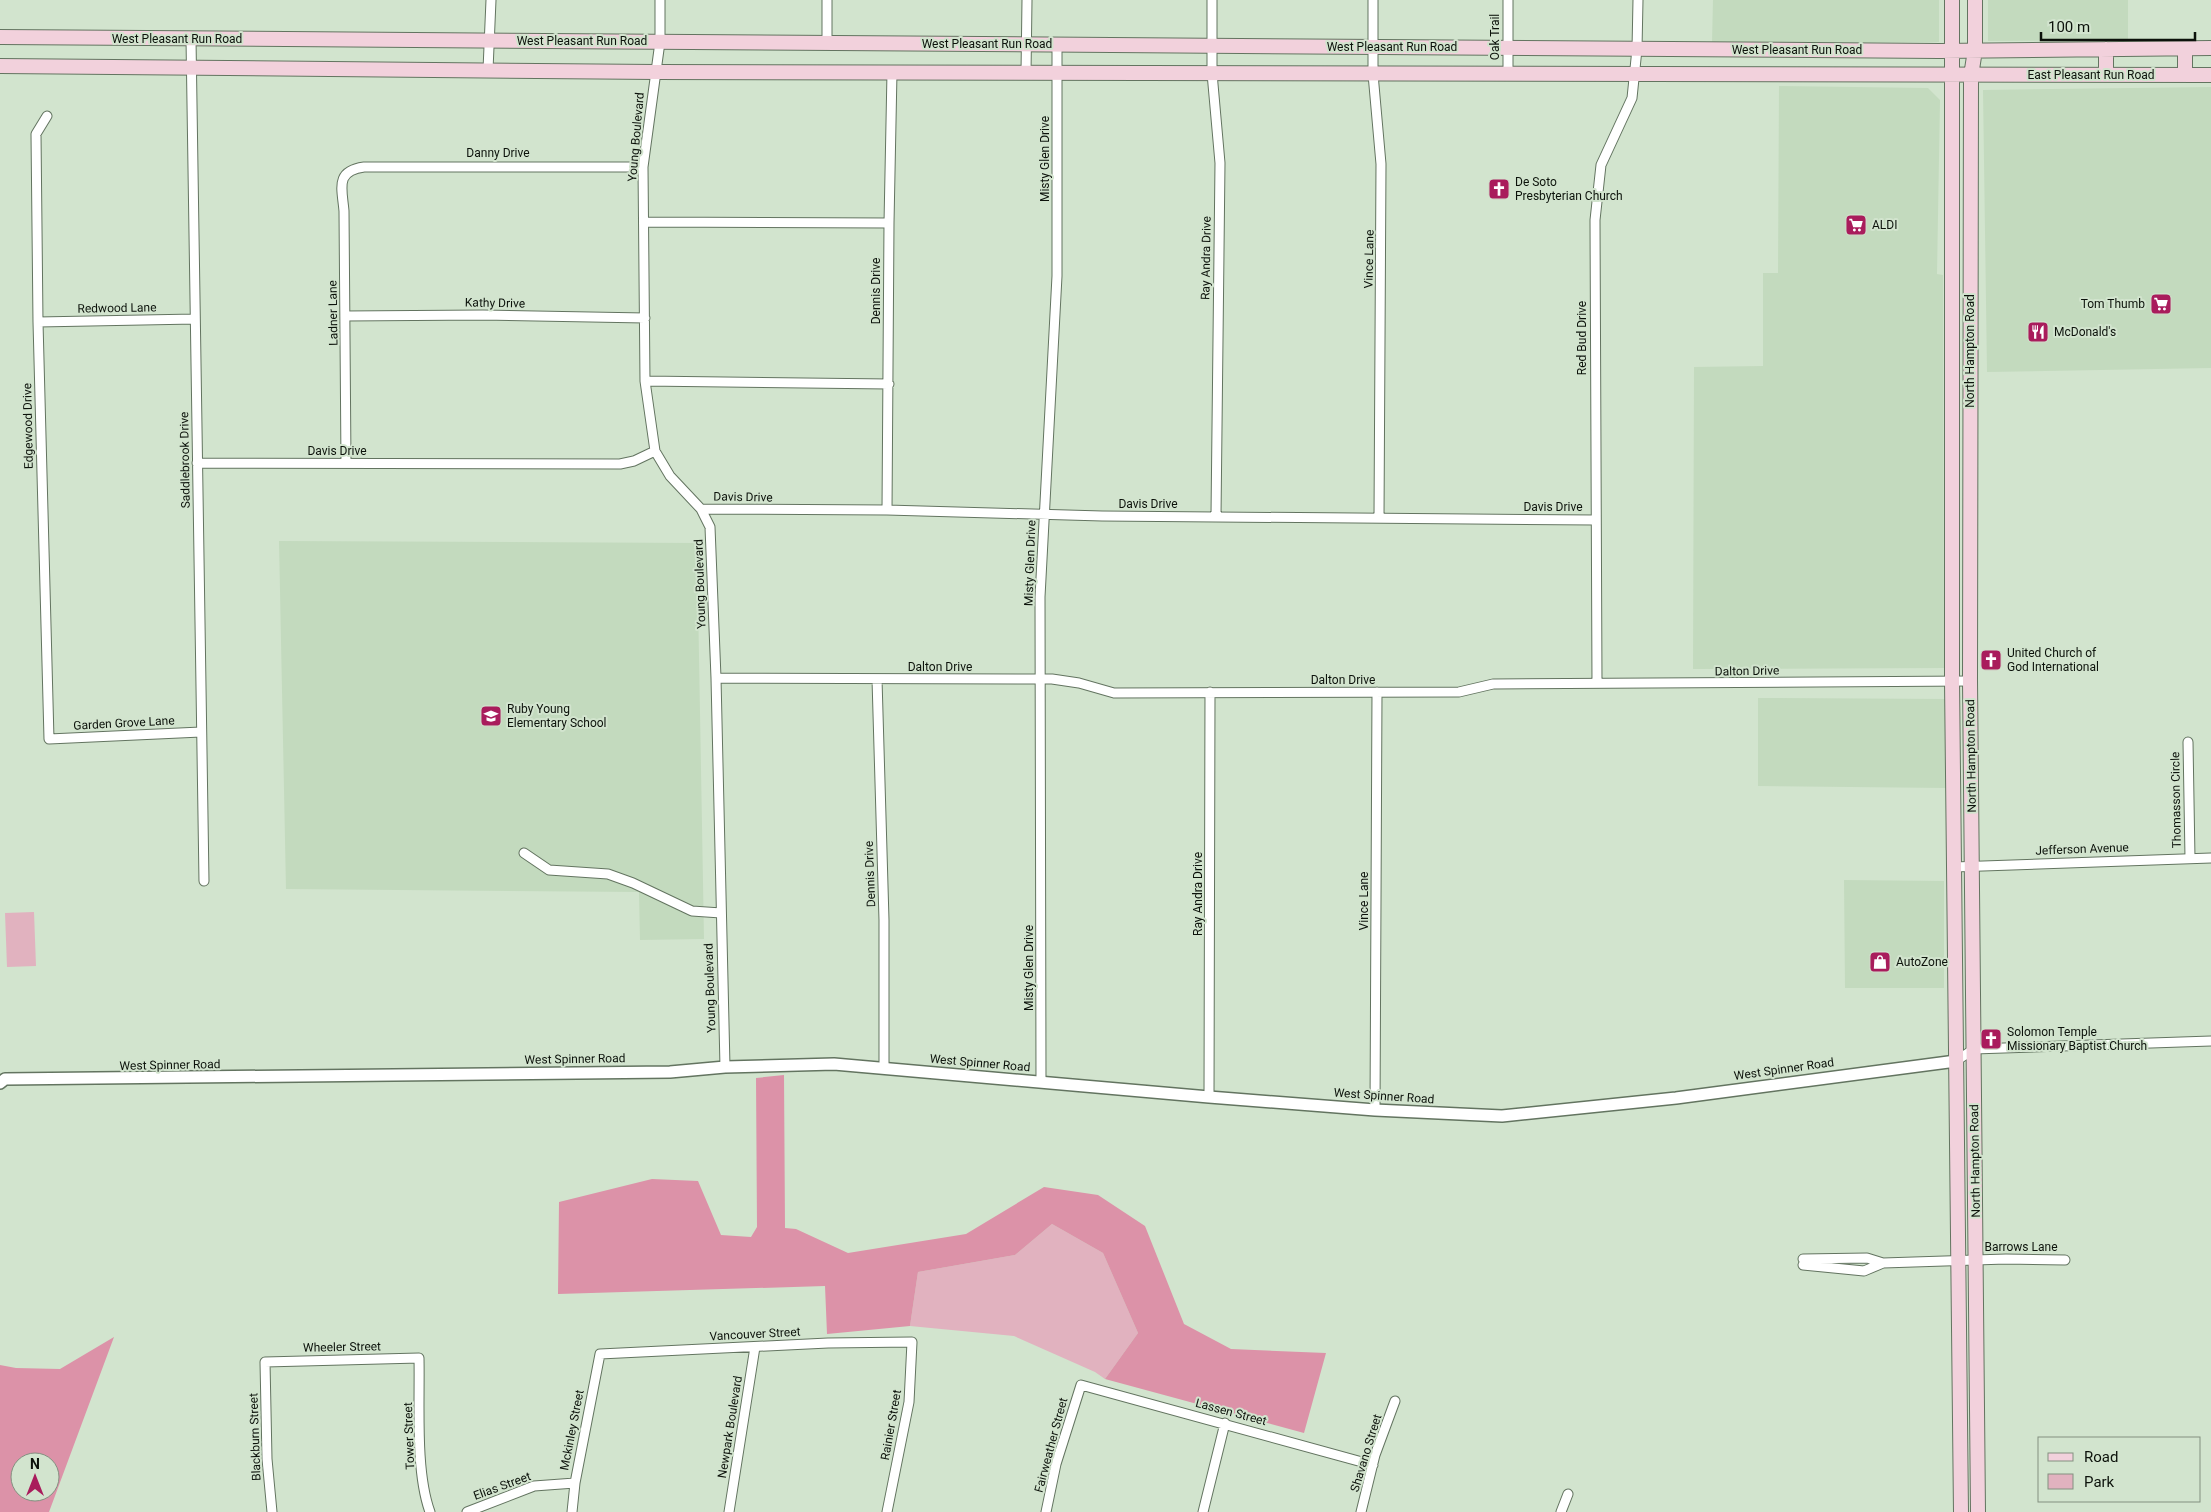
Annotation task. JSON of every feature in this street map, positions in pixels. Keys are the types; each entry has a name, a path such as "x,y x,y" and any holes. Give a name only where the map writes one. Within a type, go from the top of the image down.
{"main road":[{"name":"North Hampton Road","path":"1952,0 1952,681 1961,1512"},
{"name":"North Hampton Road","path":"1975,0 1974,50 1970,76 1970,681 1978,1512"},
{"name":"West Pleasant Run Road","path":"0,37 1974,50"},
{"name":"East Pleasant Run Road","path":"1974,50 2211,48"},
{"path":"2106,49 2106,75"},
{"path":"2184,49 2185,75"},
{"name":"West Pleasant Run Road","path":"0,66 656,72 1970,76"},
{"name":"East Pleasant Run Road","path":"1970,76 2211,75"},
{"path":"1951,216 1970,216"},
{"path":"1951,369 1970,369"},
{"path":"1958,1228 1976,1228"}],"street":[{"path":"488,70 491,0"},
{"name":"Young Boulevard","path":"660,0 660,42 643,167 645,381 655,451 670,476 701,509 710,527 712,541 725,1067"},
{"path":"827,0 827,43"},
{"path":"1026,73 1027,0"},
{"name":"Ray Andra Drive","path":"1212,0 1212,73 1220,163 1216,516"},
{"name":"Vince Lane","path":"1373,0 1373,74 1381,164 1379,518"},
{"name":"Oak Trail","path":"1508,0 1508,74"},
{"name":"Red Bud Drive","path":"1596,683 1594,220 1601,165 1632,98 1637,48 1638,0"},
{"name":"Saddlebrook Drive","path":"191,39 204,881"},
{"name":"Misty Glen Drive","path":"1041,1082 1040,597 1057,276 1057,45"},
{"name":"Dennis Drive","path":"887,510 892,72"},
{"name":"Edgewood Drive","path":"47,116 36,134 38,322 49,739"},
{"name":"Danny Drive","path":"354,168 457,166 643,167"},
{"name":"Ladner Lane","path":"346,463 342,182 344,175 354,168"},
{"path":"644,222 889,224"},
{"name":"Kathy Drive","path":"345,316 483,315 645,318"},
{"name":"Redwood Lane","path":"38,322 196,319"},
{"path":"645,381 889,384"},
{"name":"Davis Drive","path":"197,463 620,464 634,461 655,451"},
{"name":"Davis Drive","path":"701,509 1595,520"},
{"name":"Dalton Drive","path":"716,678 1041,679 1079,683 1114,693 1459,692 1493,684 1970,681"},
{"name":"Dennis Drive","path":"877,679 884,920 884,1068"},
{"name":"Ray Andra Drive","path":"1209,1097 1210,692"},
{"name":"Vince Lane","path":"1375,1110 1377,692"},
{"name":"Garden Grove Lane","path":"49,739 201,732"},
{"name":"Thomasson Circle","path":"2188,742 2190,858"},
{"path":"524,853 549,870 608,874 633,883 692,911 721,914"},
{"name":"Jefferson Avenue","path":"1954,867 2211,858"},
{"path":"1956,1061 1974,1049 2211,1041"},
{"name":"West Spinner Road","path":"0,1083 5,1079 670,1072 725,1067 834,1064 1375,1110 1502,1116 1676,1098 1956,1061"},
{"path":"1868,1258 1883,1263 1864,1271 1803,1262 1868,1258"},
{"name":"Barrows Lane","path":"1883,1263 1958,1260 2065,1260"},
{"name":"Vancouver Street","path":"600,1354 755,1346 912,1342"},
{"name":"Rainier Street","path":"887,1512 909,1402 912,1342"},
{"name":"Newpark Boulevard","path":"729,1512 755,1346"},
{"name":"Mckinley Street","path":"572,1512 575,1483 600,1354"},
{"name":"Wheeler Street","path":"265,1362 419,1358"},
{"name":"Tower Street","path":"419,1358 422,1469 424,1497 430,1512"},
{"name":"Blackburn Street","path":"265,1362 267,1459 272,1512"},
{"name":"Lassen Street","path":"1081,1384 1373,1465"},
{"name":"Fairweather Street","path":"1046,1512 1056,1464 1081,1384"},
{"name":"Shavano Street","path":"1361,1512 1373,1465 1395,1402"},
{"path":"1203,1512 1225,1423"},
{"name":"Elias Street","path":"468,1512 534,1486 575,1483"},
{"path":"1561,1512 1568,1494"}],"shaded area":[{"path":"1713,0 1939,0 1939,42 1712,43"},
{"path":"1988,0 2128,0 2128,40 1988,41"},
{"path":"1779,86 1928,88 1940,100 1937,274 1943,275 1944,668 1693,669 1694,367 1763,366 1763,273 1778,273"},
{"path":"2211,87 2211,368 1987,372 1983,90"},
{"name":"Ruby Young Elementary School","path":"279,541 697,543 704,939 640,940 639,892 286,889"},
{"path":"1758,698 1946,699 1947,788 1758,786"},
{"path":"1844,880 1944,881 1944,988 1845,988"},
{"path":"784,1075 785,1228 796,1229 848,1253 966,1234 1044,1187 1098,1195 1145,1226 1184,1324 1231,1349 1326,1353 1304,1433 1105,1379 1138,1333 1103,1253 1052,1224 1015,1255 918,1272 910,1326 827,1334 825,1286 558,1294 559,1202 652,1179 698,1181 721,1235 751,1237 757,1227 756,1078"},
{"path":"114,1337 60,1482 60,1452 10,1452 10,1502 53,1502 49,1512 0,1512 0,1365 16,1368 60,1369"}],"green space":[{"path":"34,912 36,966 7,967 5,913"},
{"path":"1052,1224 1103,1253 1138,1333 1105,1379 1095,1372 1014,1336 910,1326 918,1272 1015,1255"}],"place":[{"name":"De Soto Presbyterian Church","path":"1499,189"},
{"name":"ALDI","path":"1856,225"},
{"name":"Tom Thumb","path":"2161,304"},
{"name":"McDonald's","path":"2038,332"},
{"name":"United Church of God International","path":"1991,660"},
{"name":"Ruby Young Elementary School","path":"491,716"},
{"name":"AutoZone","path":"1880,962"},
{"name":"Solomon Temple Missionary Baptist Church","path":"1991,1039"}]}
